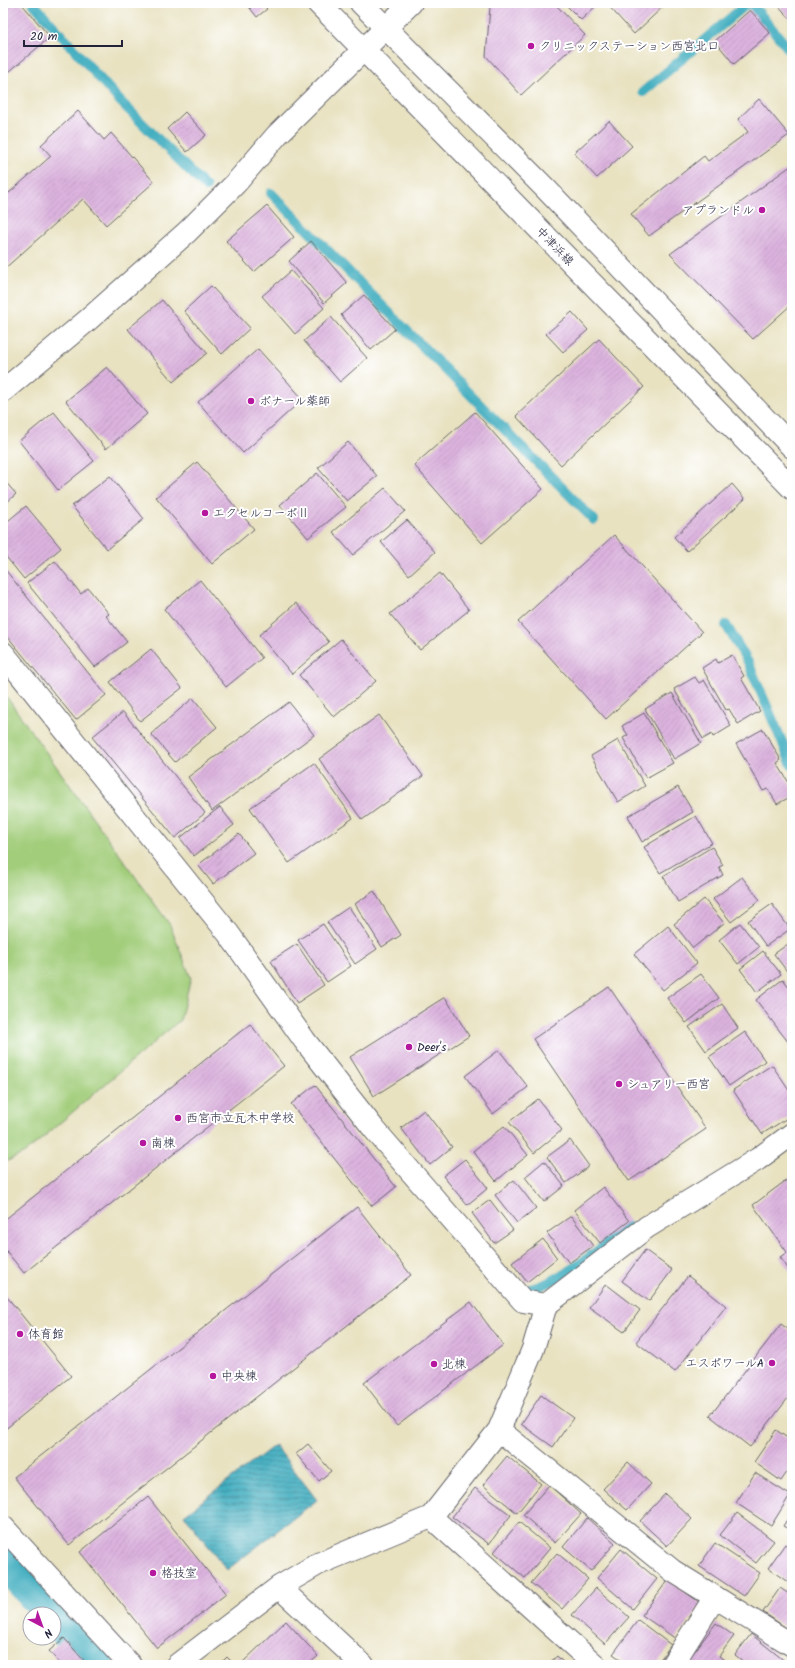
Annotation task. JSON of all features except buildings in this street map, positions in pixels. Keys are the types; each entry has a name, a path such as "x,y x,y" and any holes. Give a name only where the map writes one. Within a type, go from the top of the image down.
{"street":[{"name":"中津浜線","path":"318,3 362,50 792,488"},
{"path":"361,3 547,190 792,447"},
{"path":"3,391 89,319 187,232 236,183 277,135 411,3"},
{"path":"3,653 228,934 305,1041 374,1129 523,1301 546,1305"},
{"path":"177,1665 279,1587 318,1564 431,1516 499,1430 533,1349 546,1305 647,1227 758,1160 792,1134"},
{"path":"499,1430 673,1571 792,1645"},
{"path":"431,1516 595,1665"},
{"path":"3,1527 130,1665"},
{"path":"279,1587 363,1665"},
{"path":"672,1665 715,1597"}],"green space":[{"path":"3,692 170,925 191,978 180,1020 25,1153 3,1163"}],"water":[{"path":"275,1445 317,1500 227,1570 184,1515"}],"waterway":[{"path":"33,3 119,100 206,187"},
{"path":"643,92 748,3"},
{"path":"751,3 792,53"},
{"path":"271,193 594,520"},
{"path":"726,625 748,662 792,765"},
{"path":"530,1289 543,1285 569,1271 594,1254 628,1227"},
{"path":"3,1560 44,1606"},
{"path":"62,1626 97,1665"}],"place":[{"name":"クリニックステーション西宮北口","path":"531,46"},
{"name":"アプランドル","path":"762,210"},
{"name":"ボナール薬師","path":"251,401"},
{"name":"エクセルコーポⅡ","path":"205,513"},
{"name":"Deer's","path":"409,1047"},
{"name":"シュアリー西宮","path":"619,1084"},
{"name":"西宮市立瓦木中学校","path":"178,1118"},
{"name":"南棟","path":"143,1143"},
{"name":"体育館","path":"20,1334"},
{"name":"エスポワールA","path":"772,1363"},
{"name":"北棟","path":"434,1364"},
{"name":"中央棟","path":"213,1376"},
{"name":"格技室","path":"153,1573"}]}
